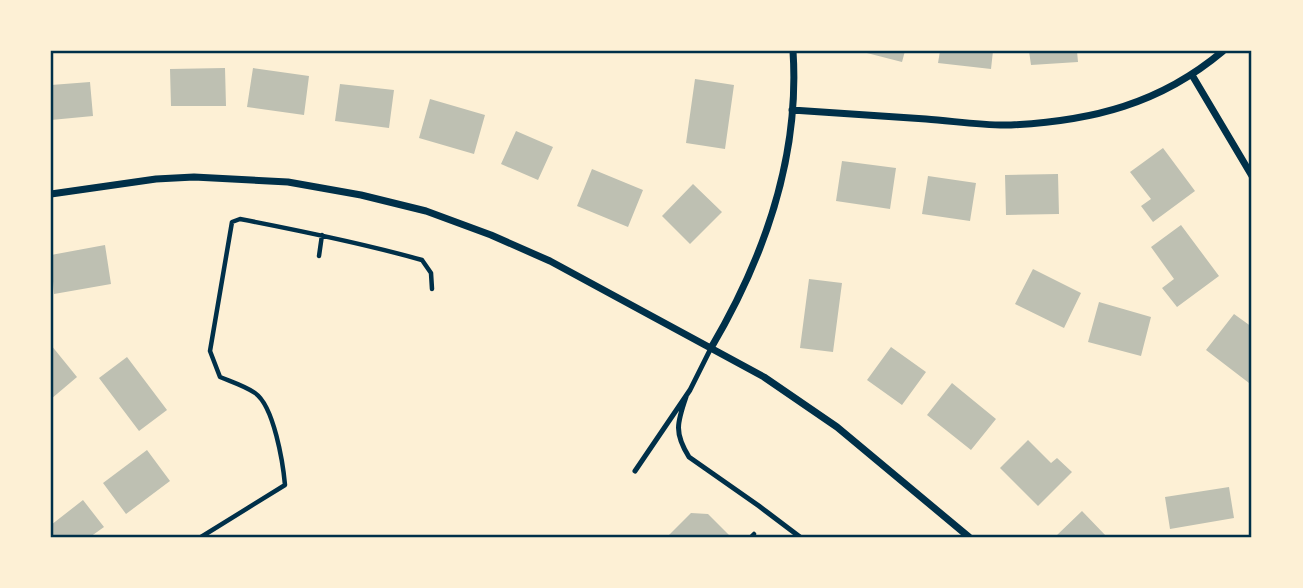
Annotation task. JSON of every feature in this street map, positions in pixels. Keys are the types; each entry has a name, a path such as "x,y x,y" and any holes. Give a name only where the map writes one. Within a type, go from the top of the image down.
{"street":[{"path":"711,348 749,279 772,218 786,160 795,76 793,51"},
{"path":"792,110 1009,125 1079,118 1111,112 1159,94 1192,75 1223,51"},
{"path":"1192,75 1252,176"},
{"path":"51,194 139,180 194,177 288,182 361,195 426,211 491,235 550,261 764,377 837,427 969,537"}],"lane":[{"path":"635,471 686,397 711,348"},
{"path":"686,397 677,426 681,445 689,457 800,537"}],"path":[{"path":"201,537 285,485 283,462 273,423 258,394 220,377 210,351 232,222 240,219 322,234 422,260 431,274 432,289"},
{"path":"319,256 322,234"}],"building":[{"path":"859,51 905,51 902,62"},
{"path":"940,51 993,51 991,69 938,63"},
{"path":"1029,51 1077,51 1078,62 1031,65"},
{"path":"225,68 226,106 171,106 170,69"},
{"path":"253,68 309,76 304,115 247,107"},
{"path":"695,79 734,85 725,149 686,143"},
{"path":"90,82 93,116 51,120 51,85"},
{"path":"340,84 394,90 389,128 335,121"},
{"path":"430,99 485,115 474,154 419,138"},
{"path":"516,131 553,147 538,180 501,164"},
{"path":"1163,148 1195,191 1153,222 1141,206 1151,199 1130,172"},
{"path":"842,161 896,168 890,209 836,201"},
{"path":"592,169 643,190 628,227 577,206"},
{"path":"1058,174 1059,214 1006,215 1005,175"},
{"path":"928,176 976,183 970,221 922,214"},
{"path":"693,184 722,212 690,244 662,216"},
{"path":"1181,225 1219,276 1177,307 1162,288 1174,279 1151,247"},
{"path":"105,245 111,284 54,294 51,255"},
{"path":"1033,269 1081,293 1064,328 1015,304"},
{"path":"809,279 842,283 833,352 800,348"},
{"path":"1099,302 1151,317 1141,356 1088,342"},
{"path":"1234,314 1252,327 1252,379 1249,383 1206,350"},
{"path":"51,345 77,377 51,399"},
{"path":"891,347 926,372 902,405 867,380"},
{"path":"127,357 167,410 139,431 99,378"},
{"path":"952,383 996,419 971,450 927,415"},
{"path":"1028,440 1051,463 1057,458 1072,472 1038,506 1000,468"},
{"path":"147,450 170,481 126,514 103,483"},
{"path":"1229,487 1234,518 1170,529 1165,497"},
{"path":"83,500 104,527 90,537 51,537 51,525"},
{"path":"1082,511 1107,537 1056,536"},
{"path":"691,513 708,514 731,537 667,537"}]}
